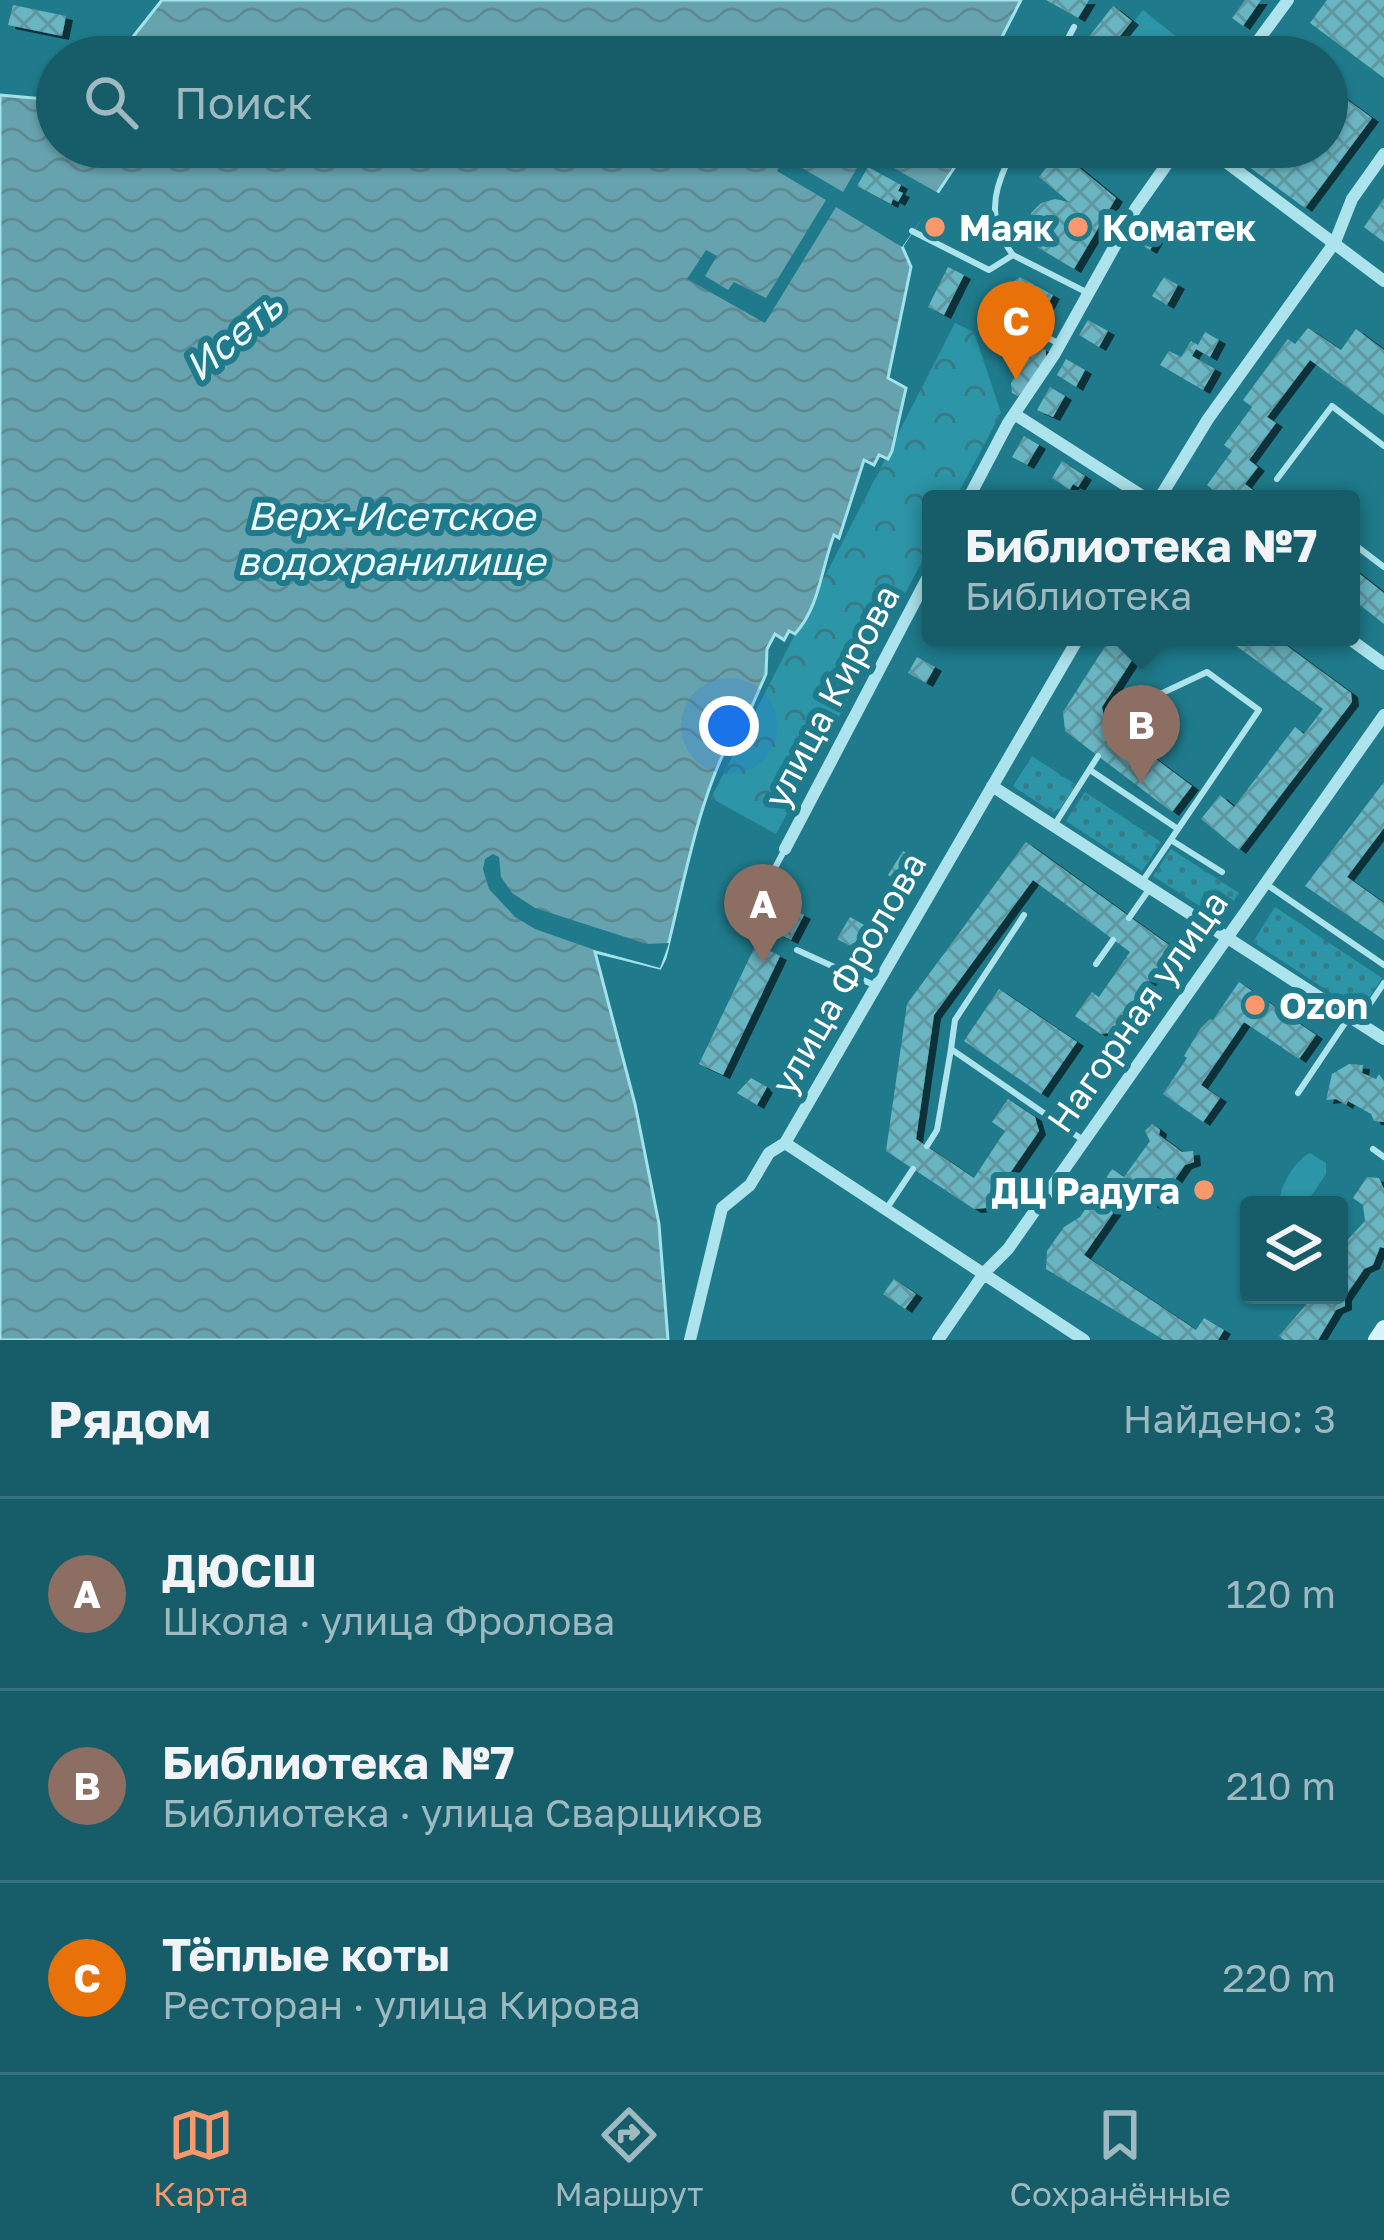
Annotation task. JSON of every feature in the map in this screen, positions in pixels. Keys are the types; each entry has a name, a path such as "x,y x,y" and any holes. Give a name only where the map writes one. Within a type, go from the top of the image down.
{"street":[{"path":"1261,36 1288,0"},
{"path":"1165,490 1208,419 1335,242 1352,200 1384,154"},
{"path":"973,490 1008,423 1164,168"},
{"path":"1235,168 1384,281"},
{"path":"1016,415 1133,490"},
{"name":"улица Кирова","path":"784,849 922,588"},
{"name":"улица Фролова","path":"690,1340 722,1208 750,1185 769,1153 784,1142 1074,646"},
{"path":"1359,646 1384,664"},
{"name":"Нагорная улица","path":"938,1340 1008,1249 1384,715"},
{"path":"992,786 1384,1039"},
{"path":"784,1142 1084,1340"},
{"path":"1376,1340 1384,1328"}],"lane":[{"path":"1069,36 1074,27"},
{"path":"1005,168 992,196 1003,242 1013,255 1086,292"},
{"path":"912,231 989,270 1013,255"},
{"path":"1042,335 1058,343"},
{"path":"1277,479 1332,406 1384,446"},
{"path":"1360,549 1384,567"},
{"path":"1118,730 1156,696 1207,672 1259,710 1171,840 1129,918"},
{"path":"1054,826 1098,756"},
{"path":"1090,770 1178,829"},
{"path":"1171,840 1222,872"},
{"path":"769,879 784,849"},
{"path":"1263,882 1384,964"},
{"path":"927,1146 937,1130 955,1020 1024,915"},
{"path":"1096,964 1114,940"},
{"path":"797,950 874,986"},
{"path":"1298,1093 1384,983"},
{"path":"951,1049 1083,1140"},
{"path":"1373,1149 1384,1157"},
{"path":"887,1208 913,1169"}],"green space":[{"path":"1143,10 1176,36 1123,36"},
{"path":"955,323 974,332 1001,413 960,490 922,490 922,562 776,834 711,798"},
{"path":"1032,756 1076,785 1061,808 1052,812 1013,786"},
{"path":"1085,792 1161,842 1142,871 1066,821"},
{"path":"1171,849 1239,893 1221,920 1153,876"},
{"path":"1275,907 1382,978 1360,1012 1253,942"},
{"path":"1310,1153 1326,1163 1326,1174 1311,1196 1281,1196 1295,1166"}],"water":[{"path":"162,0 1021,0 1003,36 134,36"},
{"name":"Верх-Исетское водохранилище","path":"0,95 36,98 36,168 954,168 902,246 911,267 888,378 906,388 892,451 888,459 879,455 874,465 864,460 810,612 795,634 789,631 784,640 775,634 767,649 766,674 742,729 738,726 725,751 703,808 665,958 660,968 595,952 635,1104 659,1224 668,1340 0,1340"}],"pier":[{"path":"779,168 802,168 843,192 857,168 894,168 940,194 902,247 836,207 765,323 687,279 706,250 717,256 705,276 728,290 734,282 766,298 826,200"},
{"path":"493,854 499,857 501,877 512,893 535,908 647,944 669,943 660,968 535,929 515,917 489,889 483,869 485,859"}],"building":[{"path":"1046,0 1089,0 1078,18"},
{"path":"1245,0 1261,0 1243,26 1232,18"},
{"path":"1327,0 1384,0 1384,78 1348,51 1348,36 1327,36 1310,23"},
{"path":"13,5 66,16 62,36 8,25"},
{"path":"1113,6 1132,21 1120,36 1089,36"},
{"path":"1348,100 1372,118 1348,150"},
{"path":"870,168 901,185 898,191 903,193 891,204 857,186"},
{"name":"Коматек","path":"1046,168 1080,168 1116,198 1074,269 1037,247 1028,228 1031,213 1041,203 1069,202 1039,177"},
{"path":"1251,168 1335,168 1305,208"},
{"path":"1384,198 1384,242 1364,227"},
{"path":"1147,220 1162,229 1150,250 1135,241"},
{"path":"948,267 964,275 944,315 928,307"},
{"path":"1020,277 1053,295 1040,319 1023,309 1007,337 997,344 988,339 987,327 1011,283"},
{"path":"1164,277 1178,285 1167,305 1152,296"},
{"path":"1088,320 1108,331 1099,347 1079,335"},
{"path":"1308,328 1341,350 1356,329 1384,350 1384,415 1310,360 1267,417 1276,423 1249,460 1258,467 1245,484 1253,490 1213,490 1207,485 1232,451 1224,445 1252,407 1243,400 1288,339 1295,344"},
{"path":"1205,332 1219,340 1210,357 1196,349 1192,356 1215,369 1203,390 1160,365 1169,351 1181,357 1191,341 1198,345"},
{"path":"1037,346 1046,350 1046,359 1020,397 1012,393 1011,383 1029,351"},
{"path":"1066,359 1085,370 1076,387 1057,375"},
{"path":"1050,387 1065,396 1053,417 1037,410"},
{"path":"1024,436 1039,445 1027,465 1012,457"},
{"path":"1062,461 1085,476 1078,487 1073,484 1070,490 1052,478"},
{"path":"1360,574 1384,593 1384,624 1360,605"},
{"path":"1105,646 1141,646 1102,707 1105,721 1192,786 1172,812 1065,731 1063,712"},
{"path":"1236,646 1287,646 1351,693 1352,702 1239,850 1201,819 1220,795 1234,807 1295,727 1304,734 1323,709"},
{"path":"917,657 935,667 926,683 908,673"},
{"path":"1384,782 1384,828 1347,877 1384,903 1384,940 1305,886"},
{"path":"1026,842 1169,945 1163,953 1167,956 1117,1028 1101,1034 1075,1016 1092,992 1099,997 1130,952 1033,880 934,1015 916,1139 974,1178 1005,1131 992,1122 1008,1099 1035,1117 1039,1131 986,1208 974,1209 886,1151 907,1004"},
{"path":"903,851 917,860 902,884 888,875"},
{"path":"762,894 804,915 791,940 750,920"},
{"path":"850,917 875,931 867,945 857,940 852,947 837,939"},
{"path":"756,944 780,956 723,1075 699,1064"},
{"path":"1239,982 1316,1035 1299,1059 1244,1022 1201,1085 1220,1098 1203,1122 1163,1094 1200,1029 1213,1020"},
{"path":"999,989 1077,1042 1041,1094 964,1041"},
{"path":"1349,1064 1363,1065 1362,1073 1376,1079 1379,1074 1384,1081 1384,1122 1374,1121 1371,1114 1348,1101 1346,1105 1326,1100 1332,1074"},
{"path":"751,1078 767,1087 757,1105 737,1093"},
{"path":"1152,1124 1182,1152 1193,1151 1194,1162 1185,1165 1162,1206 1150,1204 1150,1197 1132,1186 1084,1255 1196,1330 1204,1318 1224,1330 1218,1340 1164,1340 1046,1269 1047,1251 1064,1227 1080,1217 1112,1169 1124,1177 1150,1141 1145,1131"},
{"path":"1367,1177 1379,1178 1384,1189 1384,1248 1380,1247 1373,1265 1364,1269 1348,1293 1348,1239 1365,1221 1363,1205 1353,1198"},
{"path":"894,1279 916,1294 905,1309 883,1294"},
{"path":"1307,1304 1345,1304 1336,1310 1318,1340 1279,1336"}],"place":[{"name":"Маяк","path":"935,227"},
{"name":"Коматек","path":"1078,227"},
{"name":"Тёплые коты","path":"1016,380"},
{"name":"Библиотека №7","path":"1141,784"},
{"name":"ДЮСШ","path":"763,963"},
{"name":"Ozon","path":"1255,1005"},
{"name":"ДЦ Радуга","path":"1204,1190"}],"water label":[{"name":"Исеть","path":"233,336"}]}
